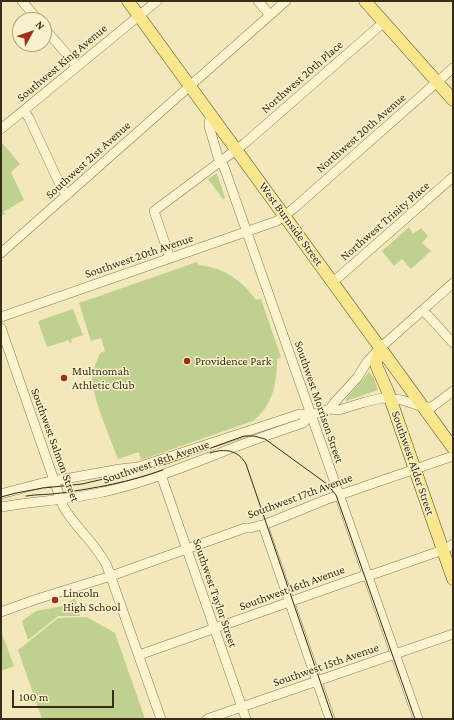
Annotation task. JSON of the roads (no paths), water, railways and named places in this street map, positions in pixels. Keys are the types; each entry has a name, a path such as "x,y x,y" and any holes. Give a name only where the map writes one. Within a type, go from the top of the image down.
{"main road":[{"name":"West Burnside Street","path":"128,1 453,448"},
{"path":"365,1 453,100"},
{"name":"Southwest Alder Street","path":"380,348 376,364 415,470 448,547 453,579"}],"street":[{"path":"22,1 31,12"},
{"name":"Southwest King Avenue","path":"1,129 157,1"},
{"path":"258,1 270,15"},
{"name":"Southwest 21st Avenue","path":"1,253 286,1"},
{"name":"Northwest 20th Place","path":"170,258 154,211 236,150 384,22"},
{"path":"52,37 77,66"},
{"name":"Northwest 20th Avenue","path":"284,216 453,68"},
{"path":"24,111 29,118 61,187 67,195"},
{"name":"Southwest Morrison Street","path":"211,115 209,126 418,719"},
{"name":"Northwest Trinity Place","path":"333,282 453,177"},
{"name":"Southwest 20th Avenue","path":"1,317 247,232 277,221 284,216"},
{"path":"330,409 357,378 367,362 380,348 453,283"},
{"path":"423,310 453,343"},
{"name":"Southwest Salmon Street","path":"1,328 60,499 70,517 100,552 107,566 161,719"},
{"path":"423,407 434,406 453,391"},
{"name":"Southwest 18th Avenue","path":"1,494 54,481 138,467 300,414 311,415 330,409 338,410 382,398 402,400 423,407"},
{"name":"Southwest 18th Avenue","path":"1,507 103,492 161,475 303,423 311,415"},
{"name":"Southwest 17th Avenue","path":"1,612 111,576 245,528 263,525 287,514 339,495 453,456"},
{"name":"Southwest Taylor Street","path":"161,475 246,719"},
{"path":"263,525 330,719"},
{"name":"Southwest 16th Avenue","path":"139,655 448,547"},
{"name":"Southwest 15th Avenue","path":"207,719 453,634"}],"tram line":[{"path":"1,497 43,488 82,484 151,468 244,436 254,436 265,439 327,484 336,495 415,719"},
{"path":"210,453 216,451 231,451 243,459 246,464 333,719"},
{"path":"26,496 57,494 100,487 138,478 163,470"}],"place":[{"name":"Providence Park","path":"187,361"},
{"name":"Multnomah Athletic Club","path":"64,378"},
{"name":"Lincoln High School","path":"55,600"}]}
